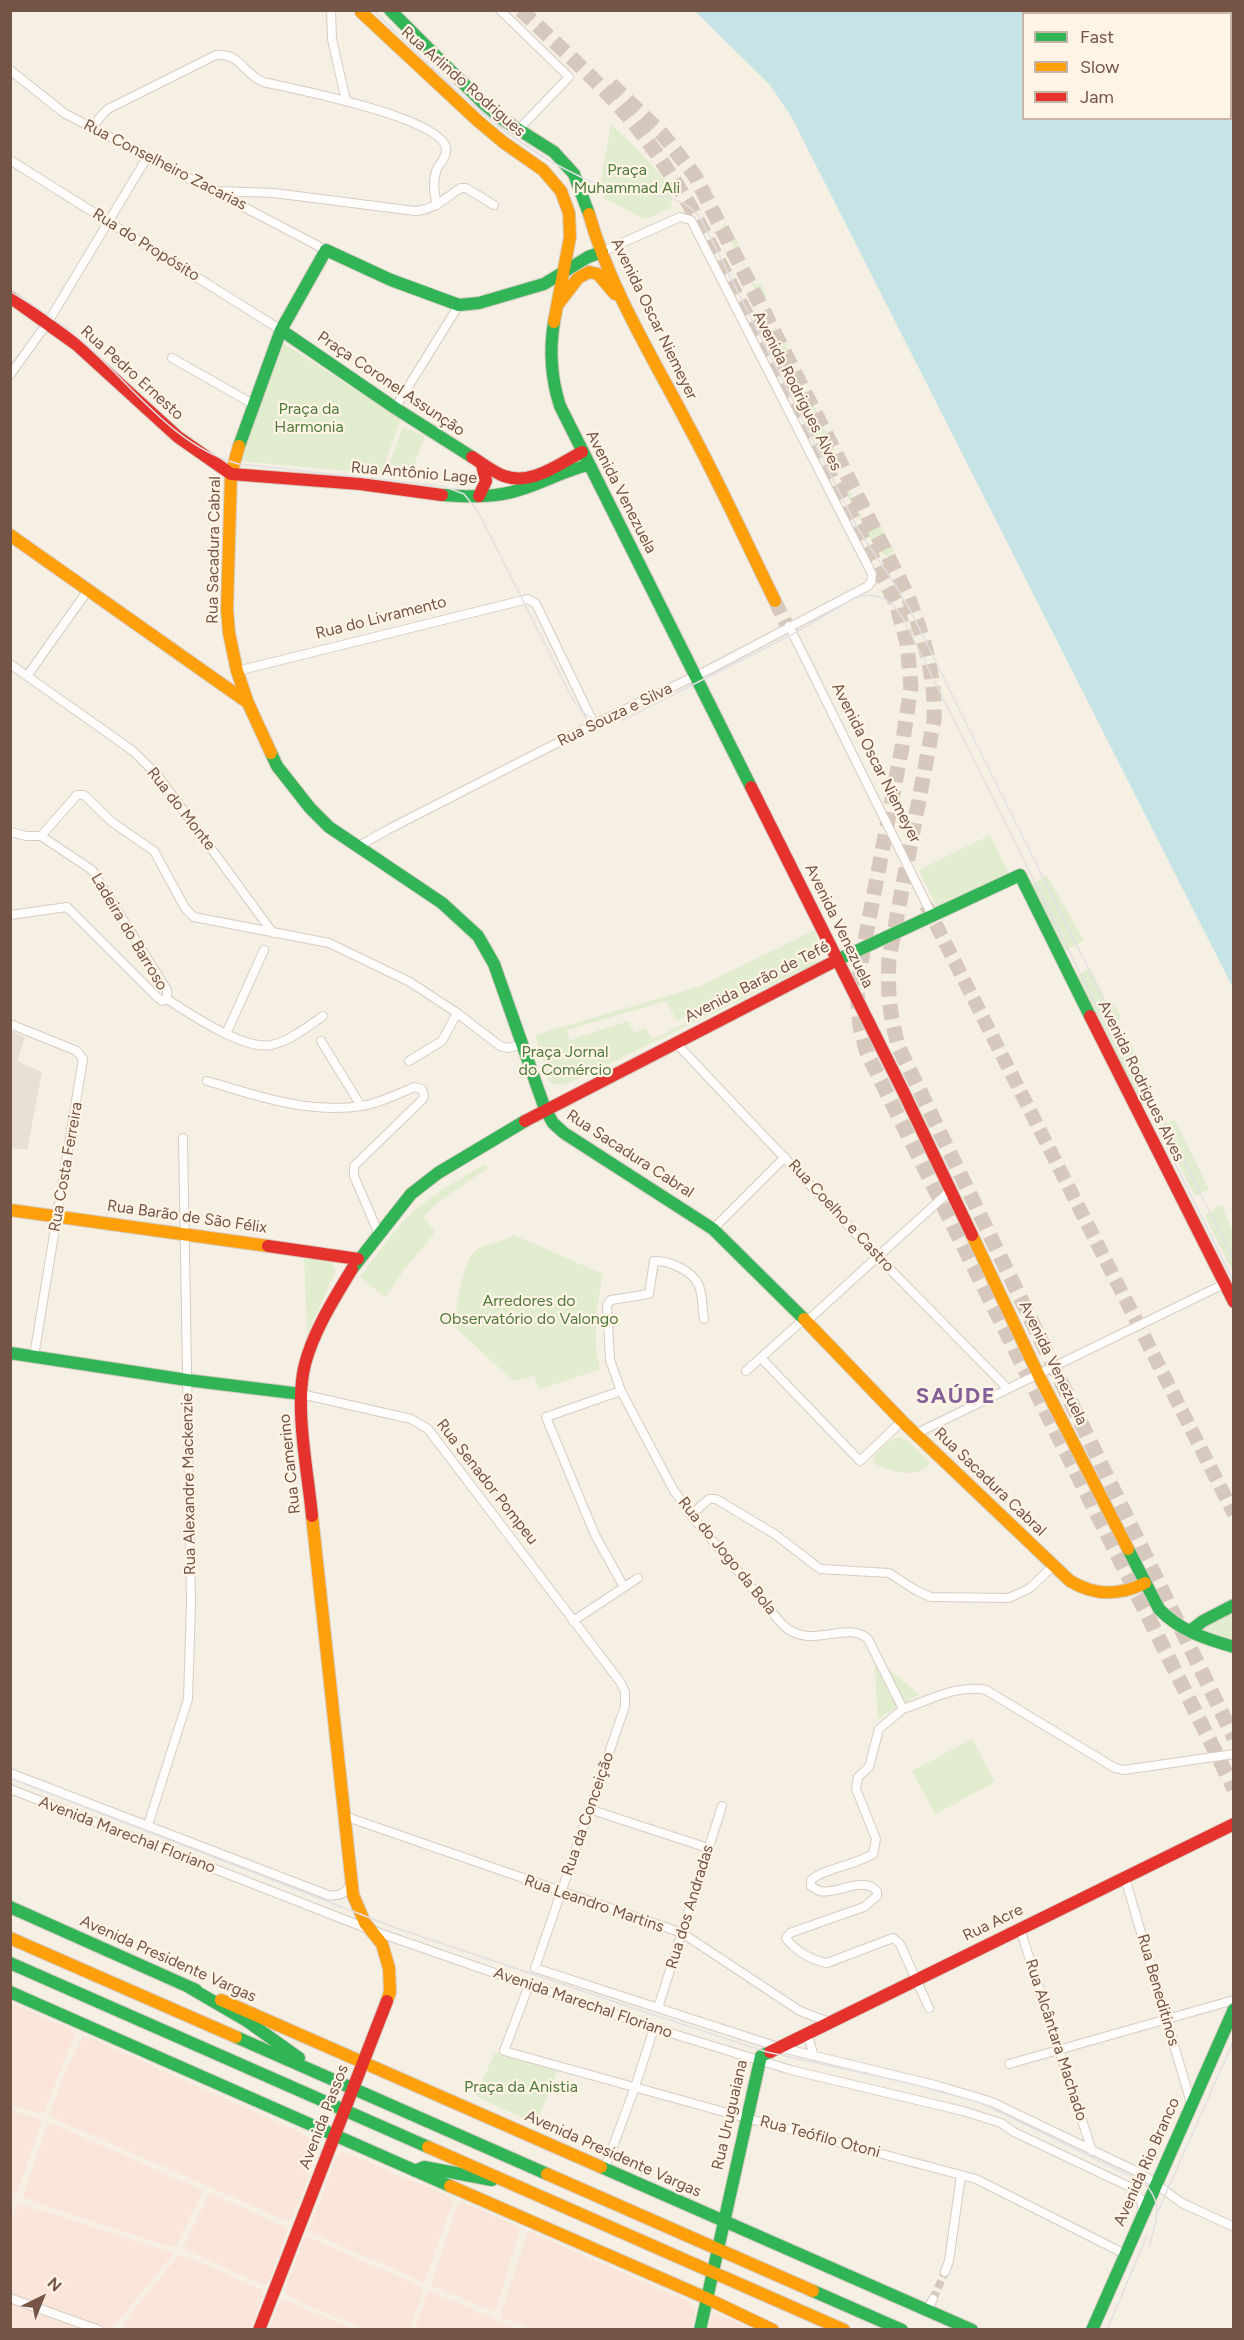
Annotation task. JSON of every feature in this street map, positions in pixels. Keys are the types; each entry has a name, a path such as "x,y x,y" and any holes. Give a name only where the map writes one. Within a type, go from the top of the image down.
{"main road":[{"name":"Avenida Oscar Niemeyer","path":"390,10 484,104 518,130 554,152 574,174 583,194 593,231 625,306 697,443 775,601"},
{"name":"Rua Arlindo Rodrigues","path":"361,12 456,102 498,139 541,167 556,184 569,208 569,243 563,274"},
{"path":"326,250 391,280 459,305 479,303 532,288 563,274 588,257 602,252"},
{"name":"Rua Sacadura Cabral","path":"326,250 281,330 253,404 231,474 227,609 229,633 237,671 248,703 282,775 329,827 442,903 466,922 478,936 494,964 545,1109 550,1119 564,1133 713,1229 806,1320 915,1434 1074,1584 1098,1592 1122,1593 1132,1591 1145,1583"},
{"path":"556,308 578,278 589,272 598,274 625,306"},
{"name":"Avenida Venezuela","path":"563,274 549,348 550,373 556,396 588,465 951,1190 1038,1374 1145,1583"},
{"name":"Rua Pedro Ernesto","path":"10,297 48,322 97,362 182,440 213,464 231,474"},
{"name":"Praça Coronel Assunção","path":"281,330 483,465"},
{"name":"Rua Antônio Lage","path":"483,465 503,476 526,478 543,473 582,452"},
{"path":"479,496 485,488 488,477 483,465"},
{"name":"Rua Antônio Lage","path":"231,474 479,496 518,492 574,467 588,465"},
{"path":"10,535 248,703"},
{"name":"Avenida Barão de Tefé","path":"545,1109 837,960 1020,875"},
{"name":"Avenida Rodrigues Alves","path":"1020,875 1233,1302"},
{"name":"Rua Camerino","path":"363,1918 353,1895 302,1420 301,1394 305,1365 318,1329 338,1289 378,1232 406,1199 430,1179 545,1109"},
{"name":"Rua Barão de São Félix","path":"10,1210 358,1259"},
{"name":"Rua Senador Pompeu","path":"10,1353 187,1380 301,1394"},
{"path":"1145,1583 1167,1619 1178,1627 1233,1647"},
{"path":"1190,1631 1203,1621 1233,1605"},
{"name":"Rua Acre","path":"768,2053 1233,1824"},
{"name":"Avenida Presidente Vargas","path":"10,1907 724,2221 930,2304 972,2330"},
{"name":"Avenida Passos","path":"259,2330 390,1992 389,1968 382,1944 363,1918"},
{"path":"10,1938 902,2330"},
{"path":"10,1963 844,2330"},
{"path":"186,1986 247,2021 317,2072"},
{"path":"10,1992 706,2298 773,2330"},
{"name":"Avenida Rio Branco","path":"1092,2330 1233,2009"},
{"name":"Rua Uruguaiana","path":"700,2330 746,2118 768,2053"},
{"path":"415,2170 424,2167 515,2184"},
{"path":"821,2320 832,2330"}],"street":[{"path":"331,10 332,39 346,101"},
{"path":"500,10 568,77 518,130"},
{"path":"92,128 108,109 216,55 226,54 234,58 255,79 263,82 346,101 428,129 443,141 446,156 437,169 434,182 437,205"},
{"name":"Rua Conselheiro Zacarias","path":"10,70 64,113 326,250"},
{"path":"10,375 48,322 148,156"},
{"name":"Rua do Propósito","path":"10,160 281,330"},
{"path":"215,191 274,193 415,211 426,210 461,188 466,188 494,205"},
{"name":"Avenida Rodrigues Alves","path":"602,252 680,217 691,220 873,574 871,582"},
{"path":"395,408 459,305"},
{"path":"172,358 253,404"},
{"name":"Rua Souza e Silva","path":"357,848 389,829 594,724 695,676 868,586 871,582"},
{"path":"27,676 88,590"},
{"name":"Rua do Livramento","path":"237,671 522,599 533,601 594,724"},
{"name":"Avenida Oscar Niemeyer","path":"789,626 932,915"},
{"name":"Rua do Monte","path":"10,664 133,751 146,764 174,797 273,933"},
{"path":"10,838 42,836 77,795 84,795 112,822 154,851 189,913 200,919 316,939 352,953 410,982 457,1013 500,1046 508,1048 521,1045"},
{"path":"10,832 26,836"},
{"name":"Ladeira do Barroso","path":"10,915 67,907 158,998 166,999 167,990 98,877 85,864 42,836"},
{"path":"226,1034 264,950"},
{"path":"166,999 226,1034 255,1044 268,1045 287,1040 323,1016"},
{"path":"409,1061 442,1041 457,1013"},
{"name":"Rua Costa Ferreira","path":"10,1023 77,1051 83,1059 34,1356"},
{"path":"321,1041 362,1106"},
{"name":"Rua Coelho e Castro","path":"676,1043 878,1257 1007,1388"},
{"path":"207,1081 300,1106 362,1106 414,1087 422,1089 424,1096 422,1100 354,1166 354,1176 378,1232"},
{"name":"Rua Alexandre Mackenzie","path":"148,1825 188,1699 191,1604 183,1138"},
{"path":"713,1229 785,1156"},
{"path":"747,1371 951,1190"},
{"name":"Rua do Jogo da Bola","path":"704,1319 700,1288 696,1281 672,1264 654,1261 649,1294 611,1300 607,1305 610,1360 621,1391 673,1489 691,1515 789,1631 804,1637 859,1633 868,1639 903,1709"},
{"path":"915,1434 1224,1284"},
{"path":"761,1358 860,1461 902,1421"},
{"path":"621,1391 546,1417 594,1535 624,1587"},
{"name":"Rua Senador Pompeu","path":"301,1394 411,1419 428,1430 621,1683 625,1692"},
{"path":"691,1515 709,1499 716,1499 776,1535 820,1569 889,1573 916,1591 931,1597 1009,1598 1030,1588 1053,1566"},
{"path":"573,1622 638,1578"},
{"path":"928,2008 900,1944 893,1938 827,1963 816,1961 800,1952 786,1938 790,1933 864,1907 877,1896 877,1891 873,1886 864,1885 820,1891 811,1886 811,1880 818,1874 861,1861 873,1854 876,1839 856,1789 856,1783 858,1777 869,1767 879,1729 903,1709 952,1692 974,1688 986,1690 1115,1768 1124,1770 1233,1754"},
{"name":"Rua da Conceição","path":"535,1968 625,1706 625,1692"},
{"name":"Avenida Marechal Floriano","path":"10,1773 328,1895 337,1896 346,1892 352,1883"},
{"name":"Avenida Marechal Floriano","path":"10,1789 371,1930 654,2028 768,2053 814,2056 939,2085 992,2102 1157,2183 1182,2203 1233,2227"},
{"name":"Rua dos Andradas","path":"658,2008 722,1806"},
{"path":"589,1809 708,1848"},
{"name":"Rua Leandro Martins","path":"344,1816 682,1933 800,2011 829,2022"},
{"name":"Rua Beneditinos","path":"1125,1878 1191,2103"},
{"name":"Rua Alcântara Machado","path":"1020,1929 1092,2151"},
{"name":"Avenida Marechal Floriano","path":"535,1968 658,2008 768,2053 791,2070 963,2111 1001,2123 1014,2132 1132,2188 1141,2200 1143,2213"},
{"name":"Rua Teófilo Otoni","path":"529,1985 504,2051 976,2179 1125,2254"},
{"path":"1009,2064 1233,2000"},
{"path":"605,2169 654,2028"},
{"path":"807,2034 814,2056"},
{"path":"945,2272 949,2261 962,2175"},
{"path":"10,2298 99,2330"}],"shaded area":[{"path":"11,1031 25,1037 17,1061 42,1072 27,1150 13,1148 11,1157"},
{"path":"11,2003 72,2030 75,2034 43,2114 11,2105"},
{"path":"83,2036 308,2136 315,2148 316,2156 292,2219 285,2220 51,2117 50,2113 62,2080"},
{"path":"11,2110 42,2122 16,2194 11,2193"},
{"path":"51,2123 201,2190 202,2193 176,2246 171,2247 145,2239 25,2198 23,2195 47,2126"},
{"path":"342,2151 451,2197 453,2201 424,2282 309,2230 337,2155"},
{"path":"210,2193 288,2229 268,2284 264,2285 183,2248"},
{"path":"462,2202 520,2229 495,2312 431,2285 458,2204"},
{"path":"23,2205 171,2252 172,2255 116,2324 107,2328 11,2293 11,2219 18,2206"},
{"path":"528,2231 689,2302 695,2310 692,2329 530,2329 502,2317 501,2313"},
{"path":"308,2237 421,2287 423,2291 410,2329 364,2329 287,2296 285,2289 304,2239"},
{"path":"180,2254 262,2290 263,2296 250,2329 122,2329 130,2314"},
{"path":"430,2292 517,2329 415,2329 427,2293"},
{"path":"283,2300 353,2329 269,2329 279,2304"},
{"path":"10,2301 88,2329 11,2329"},
{"path":"714,2312 752,2329 708,2329"}],"green space":[{"name":"Praça Muhammad Ali","path":"611,124 666,183 673,193 671,208 647,219 642,218 606,199 599,192"},
{"path":"725,223 739,243 735,247 755,285 761,283 766,296 761,302 723,225"},
{"path":"776,327 791,355 778,360 766,337"},
{"name":"Praça da Harmonia","path":"284,344 401,418 381,474 239,461"},
{"path":"795,366 803,384 800,388 808,404 812,401 841,464 833,470 782,368"},
{"path":"403,427 425,436 410,476 388,467"},
{"path":"852,480 855,485 849,491 867,528 880,525 894,550 890,555 886,556 876,548 841,485 843,481"},
{"path":"990,835 1010,876 937,908 919,870"},
{"path":"1047,876 1084,940 1064,952 1031,884"},
{"name":"Praça Jornal do Comércio","path":"814,930 822,952 817,963 565,1085 551,1084 547,1079 535,1035 701,986","holes":["666,1001 677,1021 692,1013 695,1018 652,1040 646,1028 634,1033 628,1021 570,1040 567,1030"]},
{"path":"1090,968 1108,1005 1114,1004 1121,1018 1117,1021 1125,1039 1129,1038 1154,1097 1141,1106 1076,976"},
{"path":"1175,1120 1209,1189 1195,1196 1159,1125"},
{"path":"485,1164 488,1168 440,1201 423,1217 434,1230 433,1235 404,1270 385,1298 360,1277 406,1218 439,1192"},
{"path":"1217,1206 1222,1206 1233,1232 1233,1273 1205,1216"},
{"name":"Arredores do Observatório do Valongo","path":"514,1235 603,1274 597,1309 596,1334 600,1369 539,1390 534,1376 513,1381 454,1326 464,1271 473,1253 479,1248 506,1240"},
{"path":"304,1256 328,1258 336,1271 307,1334"},
{"path":"898,1437 908,1441 931,1464 918,1472 903,1473 875,1464 873,1459 878,1452"},
{"path":"1233,1607 1233,1645 1191,1631"},
{"path":"874,1657 919,1694 878,1719"},
{"path":"972,1739 995,1782 935,1814 912,1771"},
{"name":"Praça da Anistia","path":"502,2052 558,2069 536,2124 476,2096 494,2054"}],"water":[{"path":"695,11 1233,11 1233,988 791,116 770,85"}],"tunnel":[{"path":"521,10 614,100 675,181 896,603 907,643 911,687 857,992 860,1027 867,1053 1234,1789"},
{"path":"611,84 663,135 695,176 913,609 931,672 934,720 889,959 890,1004 899,1048 1234,1738"},
{"path":"775,601 793,638"},
{"path":"926,905 1234,1514"},
{"path":"933,2299 945,2272"}],"tram line":[{"path":"373,10 468,101 546,159 604,186 673,199 693,210 701,219 858,529 910,610 1234,1261"},
{"path":"10,291 67,329 175,430 216,456 239,464 443,486 464,494 479,513 572,698 582,711 594,719 608,722 625,719 793,634 856,597 870,595 883,598 893,605 904,620 1234,1282"},
{"path":"10,1778 396,1928 636,2009 767,2052 908,2083 981,2103 1143,2182 1154,2197 1157,2212 1149,2247"},
{"path":"1158,2211 1234,2040"},
{"path":"1107,2330 1147,2236"}],"traffic: fast":[{"path":"390,10 484,104 502,119 554,152 574,174 589,214"},
{"path":"239,446 281,330 326,250 391,280 459,305 479,303 544,284 588,257 602,252"},
{"path":"554,322 552,365 560,406 751,787"},
{"path":"281,330 395,408 472,457"},
{"path":"442,495 503,494 589,465"},
{"path":"271,753 277,766 310,808 329,827 442,903 478,936 494,964 545,1109"},
{"path":"837,960 1020,875 1090,1016"},
{"path":"545,1109 553,1123 564,1133 713,1229 804,1319"},
{"path":"352,1269 411,1194 438,1173 525,1121"},
{"path":"10,1353 187,1380 301,1394"},
{"path":"1128,1549 1159,1609 1167,1617 1194,1633 1234,1647"},
{"path":"1190,1631 1203,1621 1234,1605"},
{"path":"10,1907 196,1990"},
{"path":"10,1963 428,2147"},
{"path":"187,1986 247,2021 299,2058"},
{"path":"10,1992 450,2186"},
{"path":"1092,2330 1234,2009"},
{"path":"236,2037 547,2174"},
{"path":"700,2330 761,2056 770,2052"},
{"path":"415,2171 424,2167 492,2180"},
{"path":"601,2167 972,2330"},
{"path":"813,2291 902,2330"}],"traffic: slow":[{"path":"361,12 478,121 543,170 561,191 569,213 570,237 554,322"},
{"path":"589,214 620,296 711,468 775,601"},
{"path":"559,303 578,278 589,272 598,274 615,294"},
{"path":"239,446 231,474 227,609 229,633 237,671 248,703 271,753"},
{"path":"10,535 247,702"},
{"path":"10,1210 268,1246"},
{"path":"972,1235 1038,1374 1128,1549"},
{"path":"804,1319 902,1421 1070,1581 1098,1592 1116,1592 1145,1583"},
{"path":"312,1516 353,1895 365,1923 382,1944 389,1968 390,1992 387,2001"},
{"path":"10,1938 236,2037"},
{"path":"221,2000 601,2167"},
{"path":"428,2147 844,2330"},
{"path":"547,2174 813,2291"},
{"path":"450,2186 706,2298 773,2330"}],"traffic: jam":[{"path":"10,297 77,345 178,437 231,474 360,484 442,495"},
{"path":"472,457 504,476 524,478 554,468 582,452"},
{"path":"479,496 486,481 482,465"},
{"path":"751,787 904,1093 972,1235"},
{"path":"525,1121 837,960"},
{"path":"1090,1016 1234,1302"},
{"path":"268,1246 358,1259"},
{"path":"312,1516 301,1419 302,1381 314,1339 352,1269"},
{"path":"770,2052 1234,1824"},
{"path":"259,2330 387,2001"}],"district":[{"name":"SAÚDE","path":"956,1397"}]}
